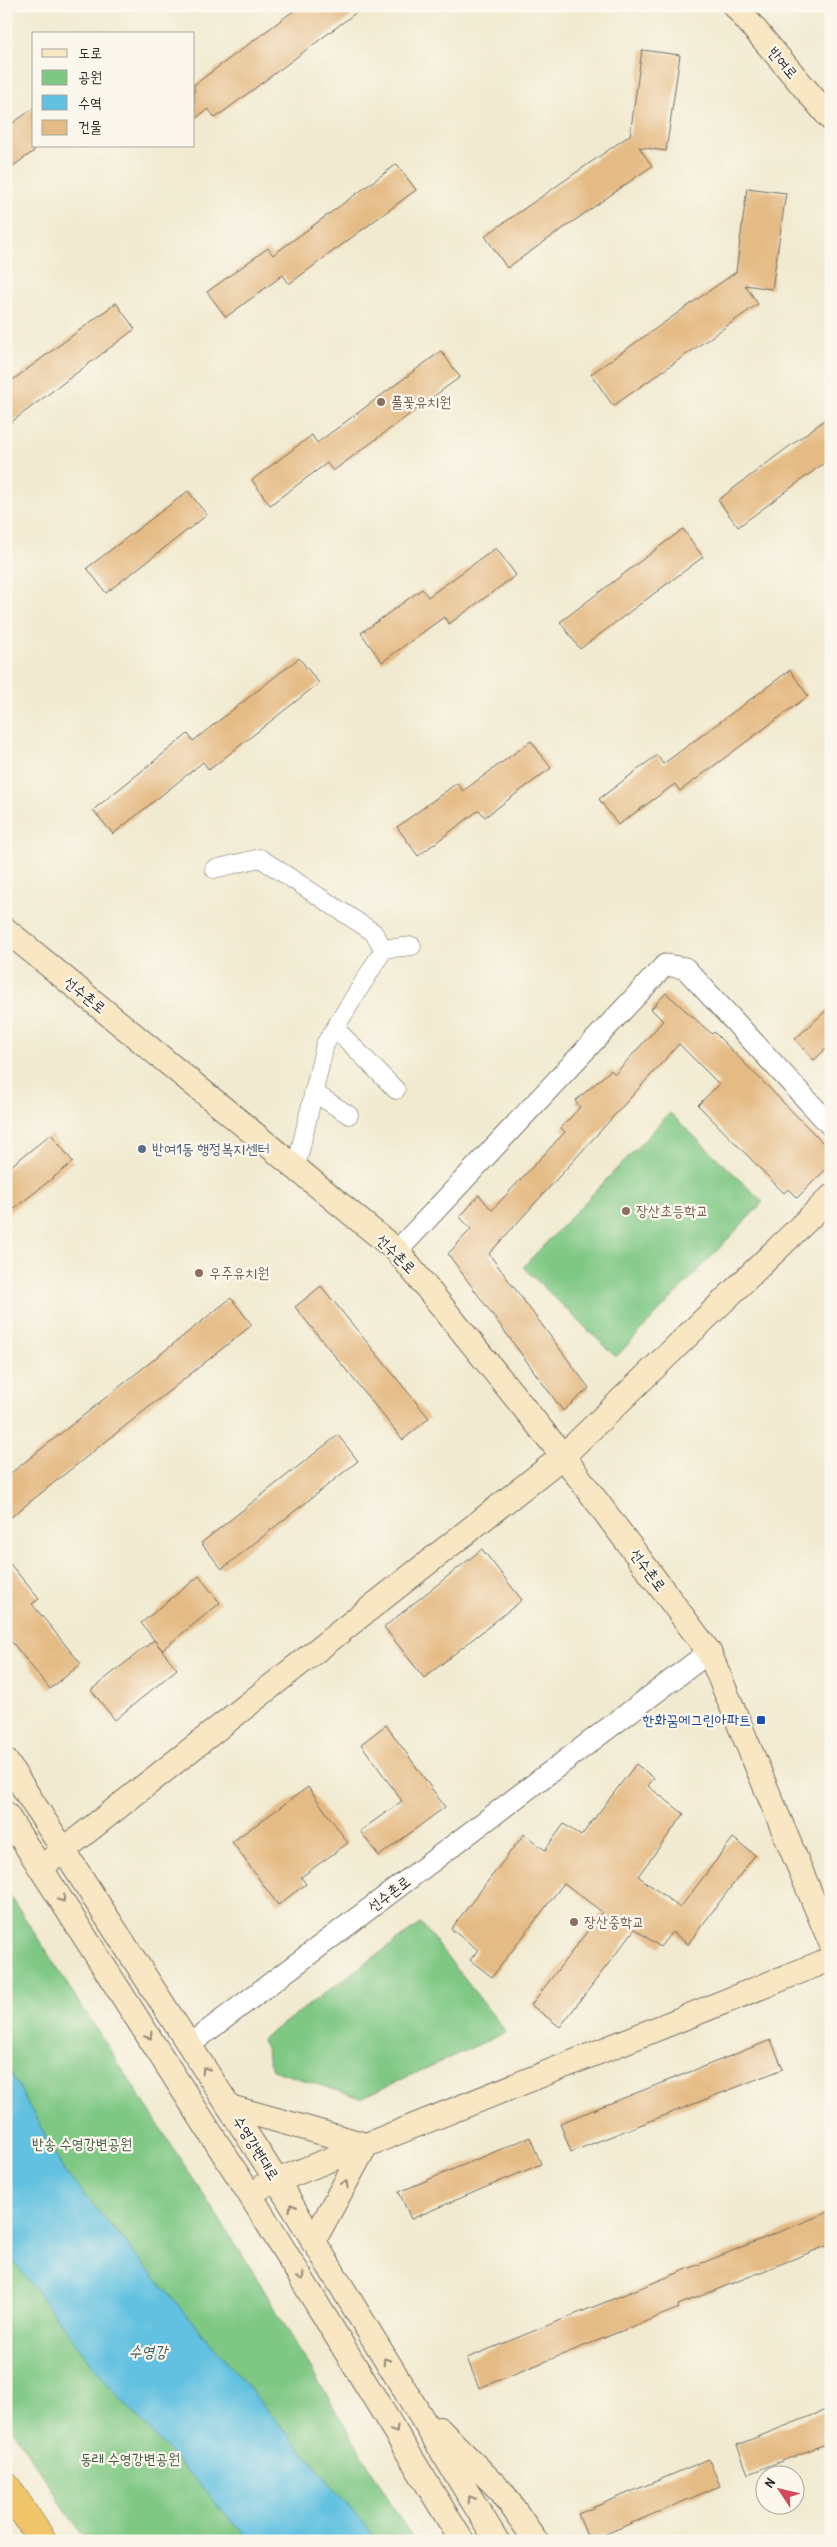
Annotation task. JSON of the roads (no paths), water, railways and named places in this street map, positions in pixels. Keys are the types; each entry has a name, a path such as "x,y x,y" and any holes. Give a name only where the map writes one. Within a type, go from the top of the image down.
{"highway":[{"path":"6,2486 43,2541"}],"main road":[{"name":"반여로","path":"735,6 831,119"},
{"name":"선수촌로","path":"6,930 397,1251 563,1456 709,1652 831,1943"},
{"path":"42,1867 563,1456 831,1197"},
{"name":"수영강변대로","path":"6,1761 277,2181 497,2541"},
{"name":"수영강변대로","path":"6,1814 42,1867 249,2193 462,2541"},
{"path":"249,2193 831,1959"},
{"path":"230,2107 366,2145"},
{"path":"313,2242 366,2145"},
{"path":"410,2400 502,2492 536,2541"}],"street":[{"path":"214,868 260,858 374,932 384,949"},
{"path":"384,949 412,946"},
{"path":"296,1168 325,1044 384,949"},
{"path":"397,1251 665,965 685,968 831,1126"},
{"path":"335,1028 396,1090"},
{"path":"313,1092 349,1115"},
{"name":"선수촌로","path":"189,2045 709,1652"}],"water":[{"name":"수영강","path":"6,2063 65,2172 379,2541 250,2541 104,2380 6,2251"}],"place":[{"name":"풀꽃유치원","path":"381,402"},
{"name":"반여1동 행정복지센터","path":"142,1149"},
{"name":"장산초등학교","path":"626,1211"},
{"name":"우주유치원","path":"199,1273"},
{"name":"한화꿈에그린아파트","path":"761,1720"},
{"name":"장산중학교","path":"574,1922"}],"park label":[{"name":"반송 수영강변공원","path":"82,2144"},
{"name":"동래 수영강변공원","path":"130,2459"}]}
